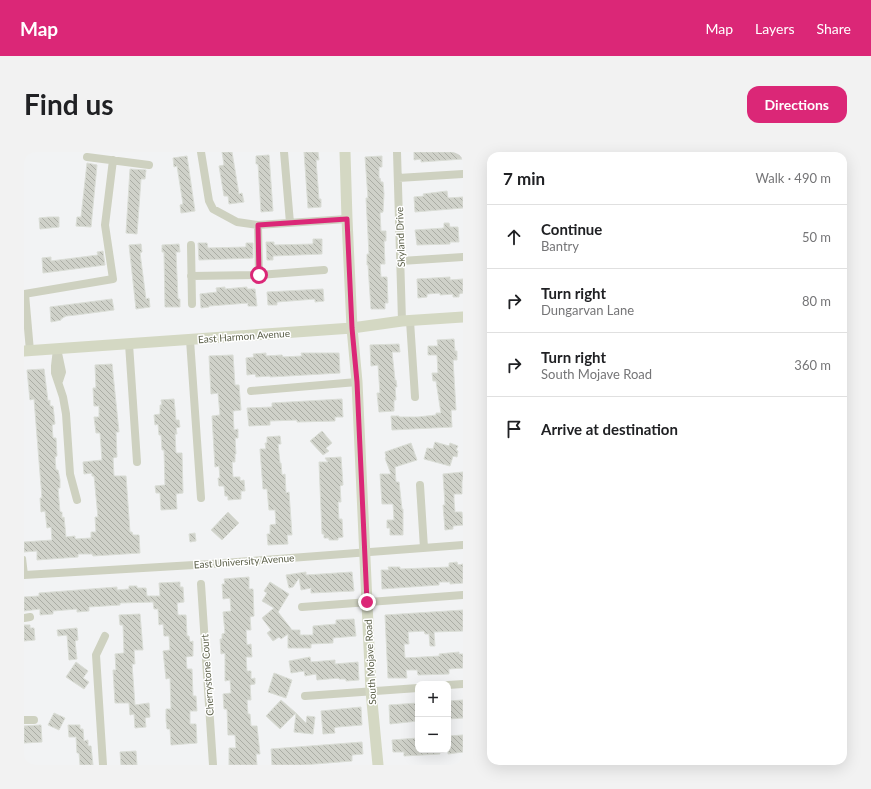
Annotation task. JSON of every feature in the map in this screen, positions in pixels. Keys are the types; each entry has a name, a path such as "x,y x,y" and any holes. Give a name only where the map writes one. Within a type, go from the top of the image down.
{"street":[{"path":"201,152 209,201 213,209 237,222 258,225 347,219"},
{"path":"284,152 290,223"},
{"name":"South Mojave Road","path":"345,152 352,328 357,382 371,691 378,765"},
{"name":"Skyland Drive","path":"397,152 400,261 415,397"},
{"path":"87,157 149,164"},
{"path":"27,351 25,294 113,279 105,225 113,160"},
{"path":"398,178 463,174"},
{"path":"258,225 259,275"},
{"path":"191,244 192,304"},
{"path":"400,261 463,257"},
{"path":"191,276 259,275 324,270"},
{"name":"East Harmon Avenue","path":"27,351 352,328 406,321 463,317"},
{"path":"190,340 201,498"},
{"path":"129,344 137,462"},
{"path":"56,349 62,372 59,381 66,414 70,474 77,500"},
{"path":"251,391 357,382"},
{"path":"420,485 424,548"},
{"name":"East University Avenue","path":"25,575 211,564 463,545"},
{"name":"Cherrystone Court","path":"201,584 213,765"},
{"path":"302,607 463,595"},
{"path":"103,765 96,655 105,636"},
{"path":"451,685 463,684"},
{"path":"305,696 415,688"},
{"path":"24,720 34,720"}],"lane":[{"path":"24,558 25,575"}],"building":[{"path":"222,152 232,152 239,194 242,193 244,202 229,204 228,196 224,196 219,166 224,165"},
{"path":"304,152 318,152 319,160 316,160 321,207 308,208"},
{"path":"414,152 463,152 463,159 421,162 421,159 414,160"},
{"path":"269,155 273,211 261,212 258,164 256,164 256,156"},
{"path":"187,156 195,211 181,213 180,205 183,204 177,166 174,167 173,158"},
{"path":"382,156 382,167 379,167 379,178 381,182 383,182 384,194 383,212 380,213 381,231 386,231 386,241 384,241 385,264 380,264 381,277 387,277 388,303 385,303 385,309 371,309 367,265 367,254 369,254 366,198 368,198 365,157"},
{"path":"87,163 97,165 91,227 76,226 77,217 81,217"},
{"path":"130,169 146,170 145,179 141,179 137,234 126,233"},
{"path":"447,191 448,198 463,197 463,208 415,212 414,197 424,196 423,194"},
{"path":"59,217 59,227 40,229 39,218"},
{"path":"444,223 449,223 450,227 458,227 459,242 450,242 450,244 417,245 415,230 444,228"},
{"path":"313,239 322,239 322,254 273,256 273,260 267,260 266,242 274,242 274,245 313,244"},
{"path":"198,243 207,243 208,248 246,247 246,243 253,243 253,258 199,260"},
{"path":"141,244 142,252 140,253 146,299 149,298 150,307 136,309 129,245"},
{"path":"179,244 180,252 176,252 178,299 180,299 180,307 165,307 164,252 162,252 162,245"},
{"path":"103,251 105,265 43,273 42,258 51,257 51,261 98,255 97,252"},
{"path":"450,277 450,280 463,279 463,293 459,294 459,297 453,297 453,294 440,295 440,293 427,294 427,297 418,298 417,279"},
{"path":"225,287 225,289 247,287 247,289 255,289 257,306 248,306 248,303 201,308 200,294 217,292 216,288"},
{"path":"323,289 324,301 315,302 315,299 277,302 277,305 268,305 267,292"},
{"path":"112,299 114,310 66,316 61,320 51,322 50,307"},
{"path":"454,339 455,351 457,351 457,360 453,360 456,410 451,410 452,427 392,430 391,416 418,417 441,413 436,381 433,381 432,373 438,373 437,355 428,355 428,346 438,346 437,340"},
{"path":"399,344 400,352 392,352 397,387 395,387 396,400 394,400 394,411 379,412 377,393 380,393 378,365 371,366 370,345"},
{"path":"266,353 266,356 282,355 283,357 302,356 301,353 339,353 340,373 270,377 256,377 255,374 247,375 246,358 254,357 253,354"},
{"path":"233,355 235,385 239,385 241,410 233,411 234,430 238,429 238,438 235,438 236,454 235,462 232,462 233,477 240,477 240,481 244,480 245,491 241,491 241,499 228,500 228,496 225,496 224,486 219,486 219,466 215,467 212,416 220,415 218,393 211,394 209,356"},
{"path":"112,364 119,432 116,432 117,457 113,458 114,476 126,476 130,532 132,532 133,535 139,535 140,553 93,556 92,554 78,554 78,557 37,560 37,551 24,552 24,542 52,540 51,527 47,528 45,511 41,512 40,498 42,498 34,399 30,400 27,370 44,369 48,401 50,400 50,406 53,406 55,424 52,425 53,438 56,438 56,470 58,470 60,480 60,488 58,488 60,512 62,512 62,518 64,517 66,537 75,536 75,539 91,538 91,532 96,532 95,517 98,517 94,476 92,476 92,473 84,474 83,462 102,460 100,433 96,433 94,417 99,417 99,406 94,406 93,388 96,388 95,365"},
{"path":"174,399 176,420 179,420 180,427 176,428 177,434 175,434 176,453 182,453 183,493 176,494 177,509 161,510 160,493 156,493 155,486 165,485 164,450 162,450 161,435 159,435 158,424 155,425 154,415 160,414 160,405 162,405 161,400"},
{"path":"342,399 343,417 335,417 335,421 270,421 270,425 249,426 247,408 272,407 272,403"},
{"path":"322,431 332,443 326,448 329,451 323,455 310,441"},
{"path":"280,436 281,444 278,444 280,463 282,475 285,474 286,493 289,492 292,535 287,535 288,544 268,545 267,534 270,534 270,525 276,524 275,510 269,510 267,489 263,489 260,449 266,449 265,443 267,443 267,437"},
{"path":"435,442 449,446 450,443 458,446 456,450 458,451 457,457 453,456 450,466 424,459 427,448 433,449"},
{"path":"411,443 417,460 395,467 396,482 399,482 403,509 403,535 390,535 390,528 387,528 387,520 394,520 393,504 382,504 380,474 391,474 385,458 385,452"},
{"path":"341,457 343,485 340,486 341,502 338,502 339,519 342,519 343,537 338,538 338,540 329,540 329,538 324,538 324,534 322,534 319,462 328,462 325,458"},
{"path":"463,472 462,494 454,494 454,500 455,512 462,512 463,525 453,526 453,529 445,530 443,474"},
{"path":"228,512 239,523 222,540 211,530"},
{"path":"195,533 196,541 190,542 189,534"},
{"path":"457,562 458,565 463,564 463,583 450,584 450,582 439,582 439,585 382,589 381,570 389,570 388,567 400,567 400,569 449,567 449,563"},
{"path":"306,572 306,575 352,572 354,591 311,593 311,588 301,590 299,578 293,587 289,588 286,575"},
{"path":"249,577 249,589 253,589 254,616 250,617 251,630 246,630 247,645 251,644 252,657 246,657 247,671 251,671 251,679 255,678 255,684 250,685 251,700 247,700 251,726 257,726 260,754 256,754 257,765 229,765 229,748 236,748 235,735 228,735 227,709 224,709 223,694 231,693 230,680 225,681 225,653 221,654 220,639 222,639 222,634 225,633 223,612 231,611 230,598 223,599 222,584 225,584 224,579"},
{"path":"180,582 180,587 183,587 184,602 177,603 178,615 186,615 187,636 189,636 190,642 193,641 193,656 186,657 187,669 192,669 193,696 196,696 197,711 190,711 190,724 196,724 197,743 171,745 170,729 167,729 166,720 166,709 171,709 170,678 166,679 163,651 170,650 169,636 164,636 163,624 159,625 158,609 154,609 153,602 120,603 120,605 89,607 89,611 77,612 77,609 53,611 53,614 40,615 40,609 24,611 24,597 39,596 39,593 117,587 117,590 129,589 129,586 146,588 147,596 160,596 159,583"},
{"path":"270,582 289,594 278,612 292,630 300,630 300,635 313,635 313,626 336,624 336,620 354,619 356,636 333,638 333,643 311,644 311,648 288,648 288,634 281,639 279,637 273,641 267,633 271,630 262,618 274,608 262,601 267,593 264,591"},
{"path":"463,610 463,631 434,632 435,646 430,646 429,634 425,634 424,631 408,632 409,644 404,644 405,658 440,656 439,654 459,652 459,654 463,654 463,668 449,669 449,674 418,675 417,670 406,670 407,678 388,678 385,615"},
{"path":"140,614 143,650 134,650 135,664 132,664 135,705 149,703 150,717 145,718 146,727 135,728 134,714 130,715 129,703 115,703 113,670 116,670 115,654 124,653 123,625 120,625 119,615"},
{"path":"24,625 30,625 30,628 34,628 35,640 24,641"},
{"path":"77,628 78,640 75,641 77,659 69,660 67,635 58,636 57,630"},
{"path":"310,657 311,662 335,660 335,664 358,662 359,680 346,681 346,679 339,678 317,680 316,674 305,676 304,671 291,673 289,661"},
{"path":"76,662 88,671 83,678 89,682 84,689 66,677"},
{"path":"274,673 292,680 286,698 268,692"},
{"path":"281,700 296,713 280,729 266,716"},
{"path":"463,700 463,718 451,719 451,701"},
{"path":"415,703 415,721 390,724 389,705"},
{"path":"361,707 362,725 338,727 334,728 335,733 323,734 321,711"},
{"path":"54,713 65,718 59,730 48,725"},
{"path":"296,713 306,723 307,716 315,717 313,734 294,732"},
{"path":"41,725 42,742 24,743 24,726"},
{"path":"68,725 80,725 80,729 83,729 84,741 88,740 88,746 91,746 93,765 80,765 79,753 77,753 76,737 69,737"},
{"path":"463,735 463,752 448,754 451,753 451,736"},
{"path":"415,738 415,753 440,754 404,756 404,752 393,752 392,740"},
{"path":"362,742 363,754 352,755 352,761 303,765 272,765 271,749"},
{"path":"136,751 137,765 121,765 120,752"}],"route":[{"path":"259,275 258,225 347,219 352,328 357,382 367,602"}]}
